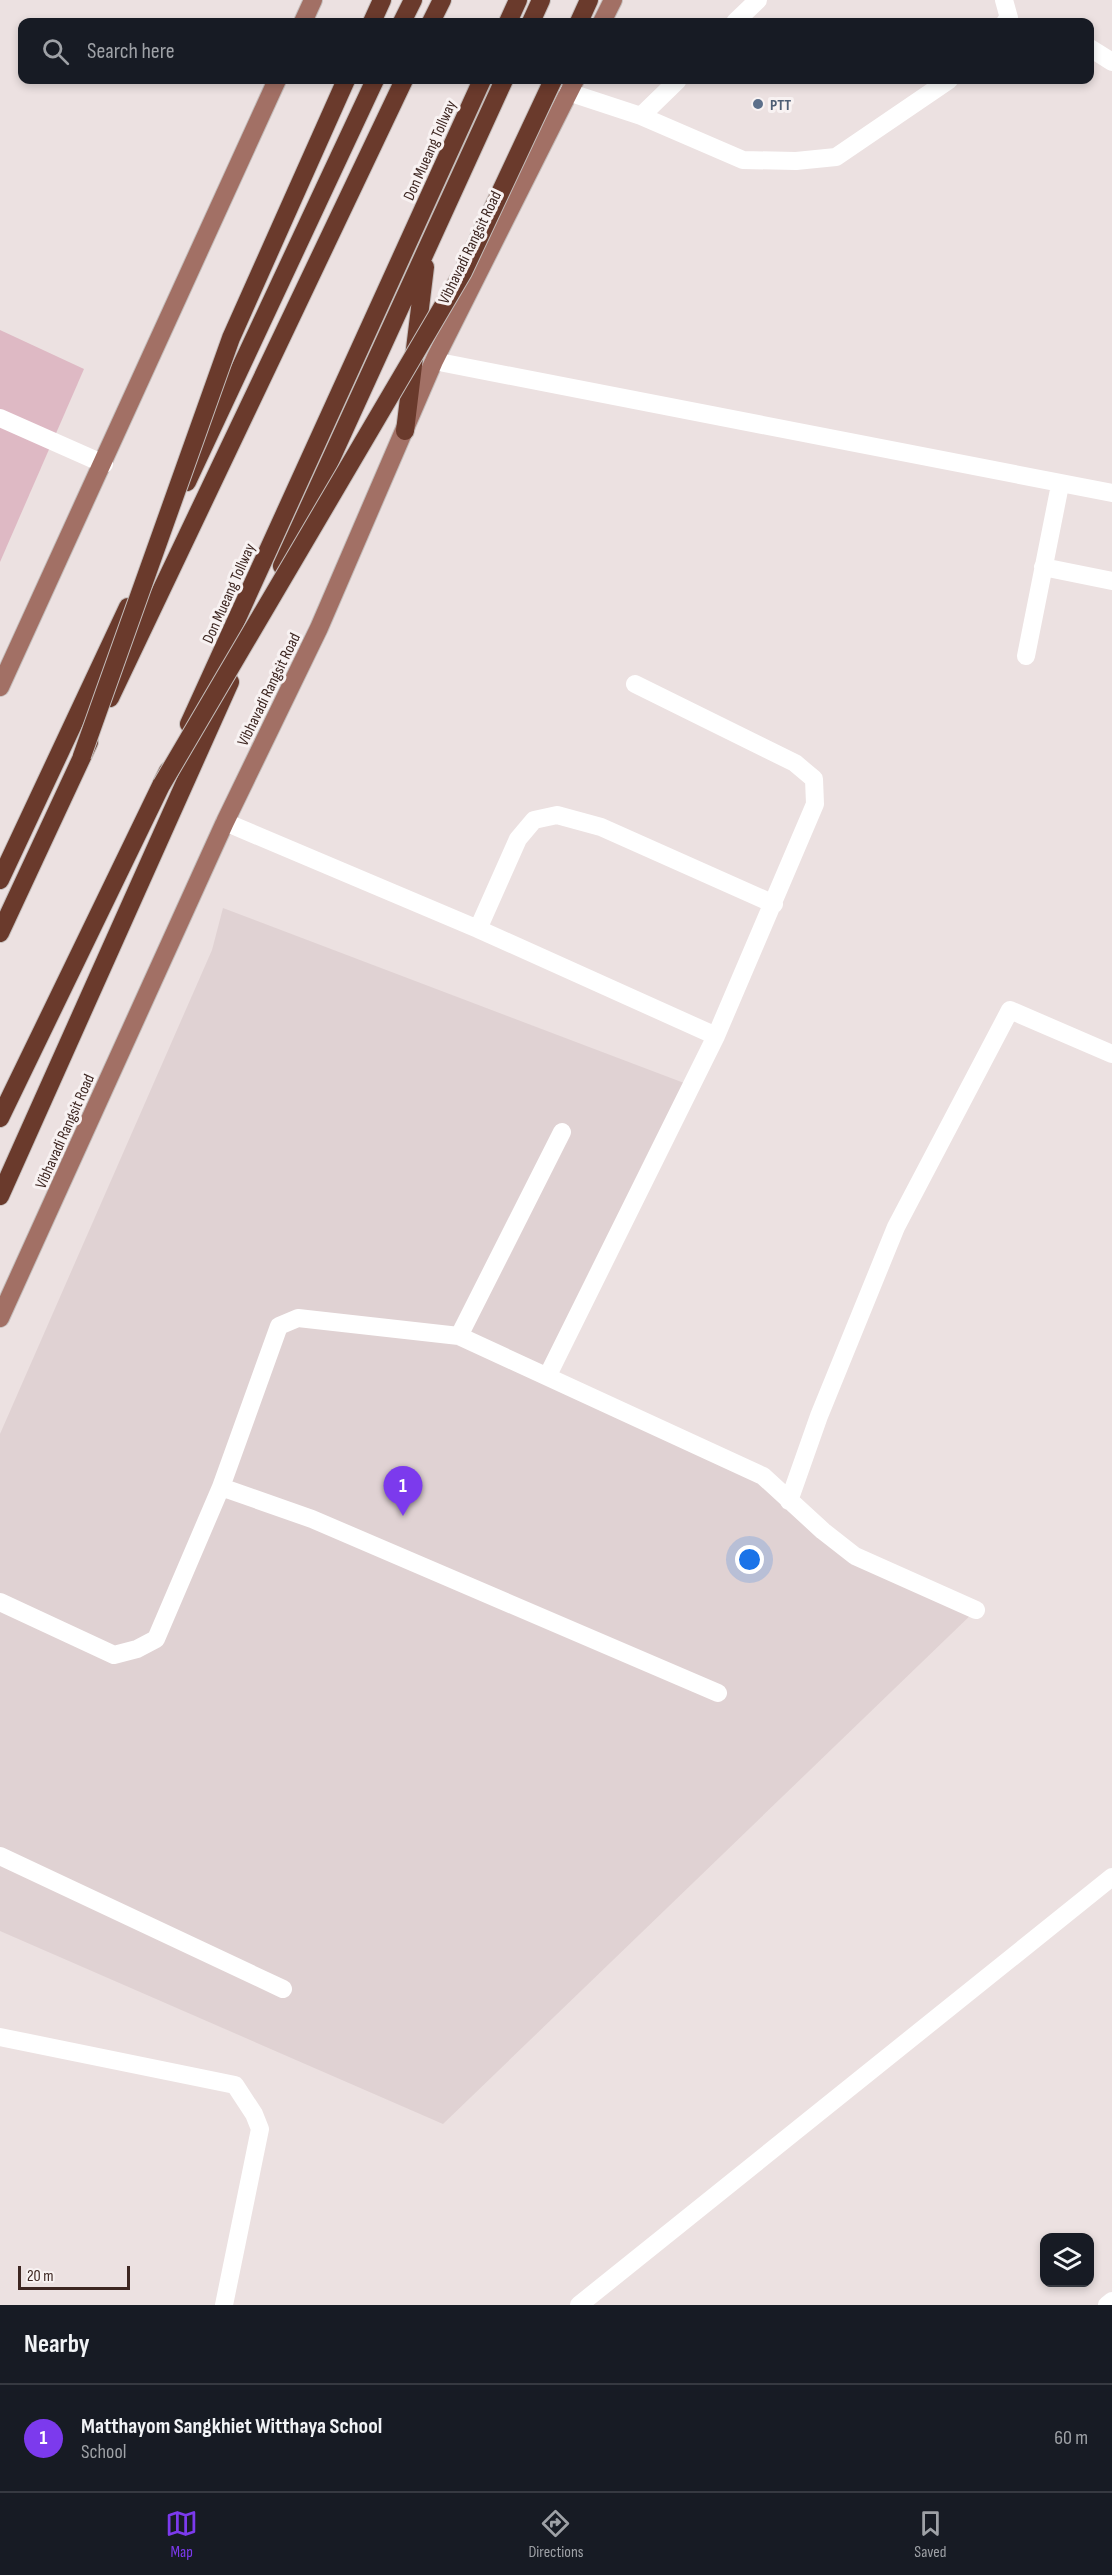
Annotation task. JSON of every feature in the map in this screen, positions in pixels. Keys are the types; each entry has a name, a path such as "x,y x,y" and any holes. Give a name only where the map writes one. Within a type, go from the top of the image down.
{"highway":[{"path":"374,18 382,0"},
{"path":"404,18 413,0"},
{"path":"433,18 442,0"},
{"path":"510,18 518,0"},
{"path":"533,18 541,0"},
{"path":"581,18 589,0"},
{"path":"82,756 231,338 344,84"},
{"path":"0,880 373,84"},
{"path":"0,933 402,84"},
{"name":"Don Mueang Tollway","path":"0,1118 162,784 480,84"},
{"name":"Vibhavadi Rangsit Road","path":"0,1196 187,775 502,84"},
{"path":"162,784 463,272 550,84"},
{"path":"405,431 427,250"}],"main road":[{"path":"305,18 313,0"},
{"path":"604,18 613,0"},
{"path":"0,687 104,464 275,84"},
{"name":"Vibhavadi Rangsit Road","path":"0,1318 225,822 319,628 434,361 571,86"}],"street":[{"path":"739,18 758,0"},
{"path":"1004,0 1009,18"},
{"path":"1094,51 1112,62"},
{"path":"641,116 674,84"},
{"path":"571,86 743,160 796,162 836,157 943,84"},
{"path":"434,361 1060,485 1112,493"},
{"path":"0,418 104,464"},
{"path":"1026,656 1060,485"},
{"path":"1043,567 1112,581"},
{"path":"548,1375 716,1036 815,804 814,779 795,763 635,684"},
{"path":"478,929 518,839 534,820 557,815 602,827 774,904"},
{"path":"225,822 478,929 716,1036"},
{"path":"789,1501 819,1416 896,1227 1010,1010 1112,1054"},
{"path":"459,1336 562,1132"},
{"path":"0,1602 114,1655 137,1649 156,1639 221,1487 279,1326 298,1318 459,1336 548,1375 763,1476 789,1501 855,1556 976,1610"},
{"path":"221,1487 312,1519 718,1693"},
{"path":"0,1856 283,1989"},
{"path":"579,2305 1112,1877"},
{"path":"0,2037 235,2085 254,2114 260,2129 224,2305"},
{"path":"1107,2305 1112,2301"}],"shaded area":[{"path":"0,330 84,369 0,562"},
{"path":"223,908 692,1086 549,1375 763,1476 823,1531 976,1610 443,2124 0,1931 0,1434 212,950"}],"place":[{"name":"PTT","path":"758,104"},
{"name":"Matthayom Sangkhiet Witthaya School","path":"403,1516"}]}
